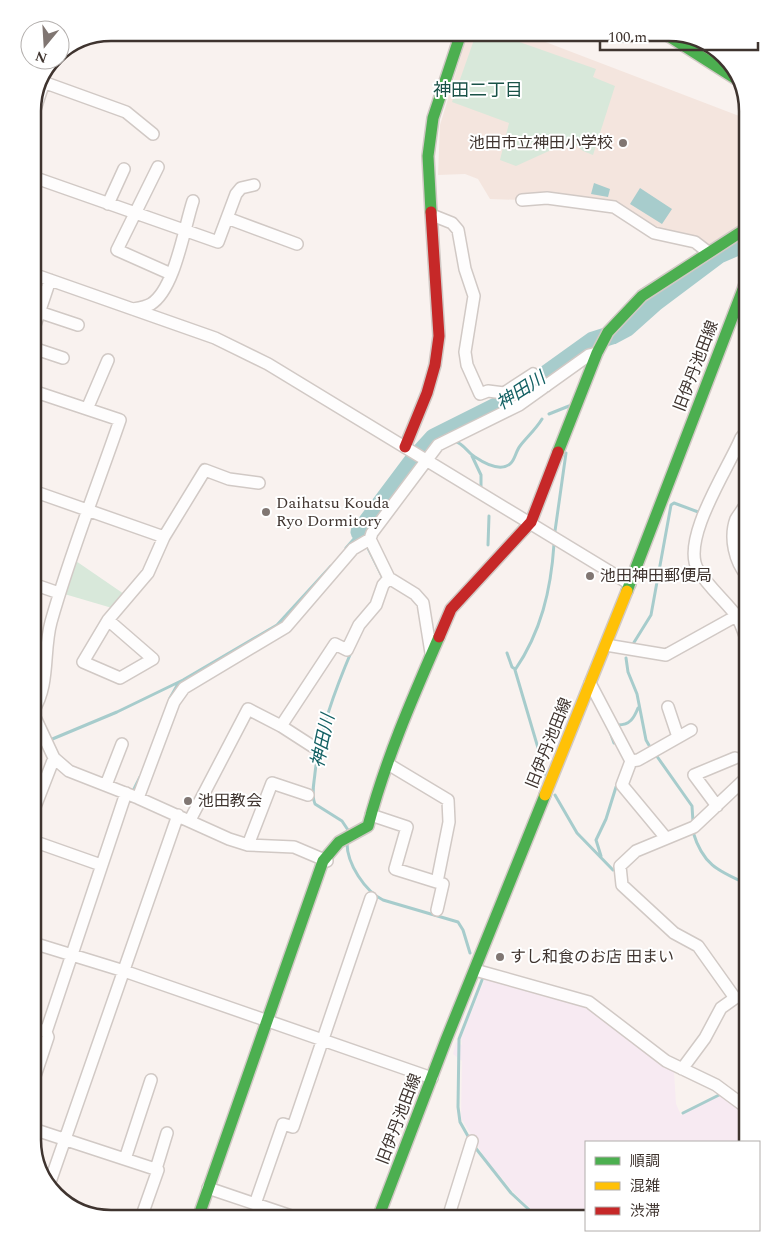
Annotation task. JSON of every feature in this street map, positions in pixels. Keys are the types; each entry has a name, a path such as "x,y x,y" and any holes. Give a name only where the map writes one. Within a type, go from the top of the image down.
{"main road":[{"path":"407,449 438,355 439,336 428,156 434,118 458,41"},
{"path":"678,42 728,74"},
{"path":"689,44 727,72"},
{"path":"201,1210 267,1020 326,860 342,840 366,828 377,791 404,717 451,609 530,522 596,353 605,337 642,296 739,233"},
{"name":"旧伊丹池田線","path":"381,1210 432,1078 606,645 739,302"}],"street":[{"path":"47,83 126,112 154,134"},
{"path":"158,167 118,250 171,274"},
{"path":"108,204 124,169"},
{"path":"41,180 218,242 241,188 254,185"},
{"path":"522,200 547,198 614,207 654,233 695,242 708,252"},
{"path":"133,309 150,305 162,294 171,274 193,201"},
{"path":"432,215 452,223 458,230 465,269 474,296 465,352 467,365 480,394 488,391 504,394 534,374 545,385"},
{"path":"227,218 297,244"},
{"path":"41,277 215,338 268,364 630,584"},
{"path":"41,306 50,280"},
{"path":"41,313 78,325"},
{"path":"41,351 63,358"},
{"path":"138,798 174,702 184,688 286,627 353,549 366,541 424,459 438,445 519,405 589,355 596,353"},
{"path":"87,409 108,360"},
{"path":"41,394 120,420 59,593 50,626 41,689"},
{"path":"739,442 704,511 694,553 695,564 702,576 736,616 739,622"},
{"path":"108,620 153,659 120,678 83,662 108,620 148,574 164,537 205,470 229,479 259,483"},
{"path":"41,494 164,537"},
{"path":"739,515 736,519 734,537 735,554 739,564"},
{"path":"734,537 739,537"},
{"path":"366,541 390,578 421,600 431,655"},
{"path":"281,726 335,644 347,650 359,625 376,605 383,585 390,578"},
{"path":"41,587 59,593"},
{"path":"606,645 666,655 739,614"},
{"path":"590,683 631,761 622,785 666,838"},
{"path":"668,707 678,737"},
{"path":"190,820 248,709 281,726 312,746"},
{"path":"41,730 54,758 69,770 248,845 294,846 326,860"},
{"path":"631,761 638,760 691,730"},
{"path":"106,785 122,744"},
{"path":"41,790 54,758"},
{"path":"717,806 694,775 735,758"},
{"path":"388,764 448,800 449,822 437,882"},
{"path":"248,845 272,783 308,796"},
{"path":"682,1069 705,1038 721,1008 735,998 698,946 674,933 622,885 620,866 636,851 694,827 739,786"},
{"path":"41,1057 48,1037 46,1032 71,953 126,793"},
{"path":"52,1177 178,815"},
{"path":"371,815 407,827 396,869 443,884 437,910"},
{"path":"41,847 101,865"},
{"path":"255,1204 283,1124 293,1127 371,898"},
{"path":"41,945 71,953 432,1078"},
{"path":"475,970 589,1002 657,1055 716,1085 739,1102"},
{"path":"41,1030 46,1032"},
{"path":"125,1159 151,1080"},
{"path":"41,1132 157,1169"},
{"path":"144,1210 167,1133"},
{"path":"450,1210 472,1141"},
{"path":"208,1188 273,1210"}],"shaded area":[{"name":"池田市立神田小学校","path":"466,41 543,41 739,116 739,225 708,245 654,228 626,207 612,203 490,199 478,179 465,174 438,175 440,125"},
{"path":"485,978 594,1010 650,1056 674,1072 676,1104 681,1115 721,1095 739,1108 739,1141 585,1141 585,1210 532,1210 515,1194 485,1158 461,1118 462,1061 453,1054 456,1042 462,1045 461,1038"}],"green space":[{"path":"474,41 517,41 596,69 593,77 615,86 593,155 583,151 571,141 516,166 500,160 509,123 452,102"},
{"path":"73,559 124,594 112,608 61,593"}],"water":[{"path":"594,183 610,189 608,197 591,194"},
{"path":"640,188 672,209 662,224 630,204"}],"waterway":[{"name":"神田川","path":"360,532 414,460 434,438 512,399 593,341 612,335 627,327 655,302 719,254 739,245"},
{"path":"549,414 569,406"},
{"path":"454,441 461,444 472,455 483,462 498,467 507,466 514,459 517,450 542,419"},
{"path":"555,531 566,453"},
{"path":"472,456 481,475 481,486"},
{"path":"633,644 651,615 671,505 674,503 701,513"},
{"path":"488,545 489,516"},
{"name":"神田川","path":"346,548 360,532 384,580"},
{"path":"546,775 515,670 532,641 543,610 553,561 554,544"},
{"path":"50,740 117,712 183,680 277,625 331,566"},
{"name":"神田川","path":"348,830 342,821 315,804 313,793 317,757 324,726 352,650"},
{"path":"507,653 512,667 515,669"},
{"path":"626,658 628,672 637,694 646,740 650,747"},
{"path":"170,698 179,682"},
{"path":"618,725 626,724 631,720 638,708"},
{"path":"609,729 614,743"},
{"path":"656,755 692,806 693,822"},
{"path":"132,793 140,777"},
{"path":"601,856 596,840 606,819 616,787"},
{"path":"555,795 577,833 613,870"},
{"path":"693,832 707,860 720,871 739,880"},
{"name":"神田川","path":"347,843 350,859 358,876 376,896 383,900 458,922 463,930 470,953"},
{"name":"神田川","path":"469,1138 460,1122 458,1107 459,1039 482,980"},
{"path":"683,1113 719,1095"},
{"name":"神田川","path":"474,1146 511,1193 529,1210"}],"traffic: fast":[{"path":"431,212 428,156 433,118 458,41"},
{"path":"678,42 728,74"},
{"path":"558,452 597,353 608,332 642,296 739,233"},
{"path":"627,591 739,300"},
{"path":"201,1210 323,861 339,842 368,826 391,754 439,637"},
{"path":"381,1210 446,1040 545,795"}],"traffic: slow":[{"path":"545,795 627,591"}],"traffic: jam":[{"path":"405,447 427,393 435,365 439,336 431,212"},
{"path":"439,637 451,609 531,522 558,452"}],"place":[{"name":"池田市立神田小学校","path":"623,143"},
{"name":"Daihatsu Kouda Ryo Dormitory","path":"266,512"},
{"name":"池田神田郵便局","path":"590,576"},
{"name":"池田教会","path":"188,801"},
{"name":"すし和食のお店 田まい","path":"500,957"}],"district":[{"name":"神田二丁目","path":"478,90"}]}
